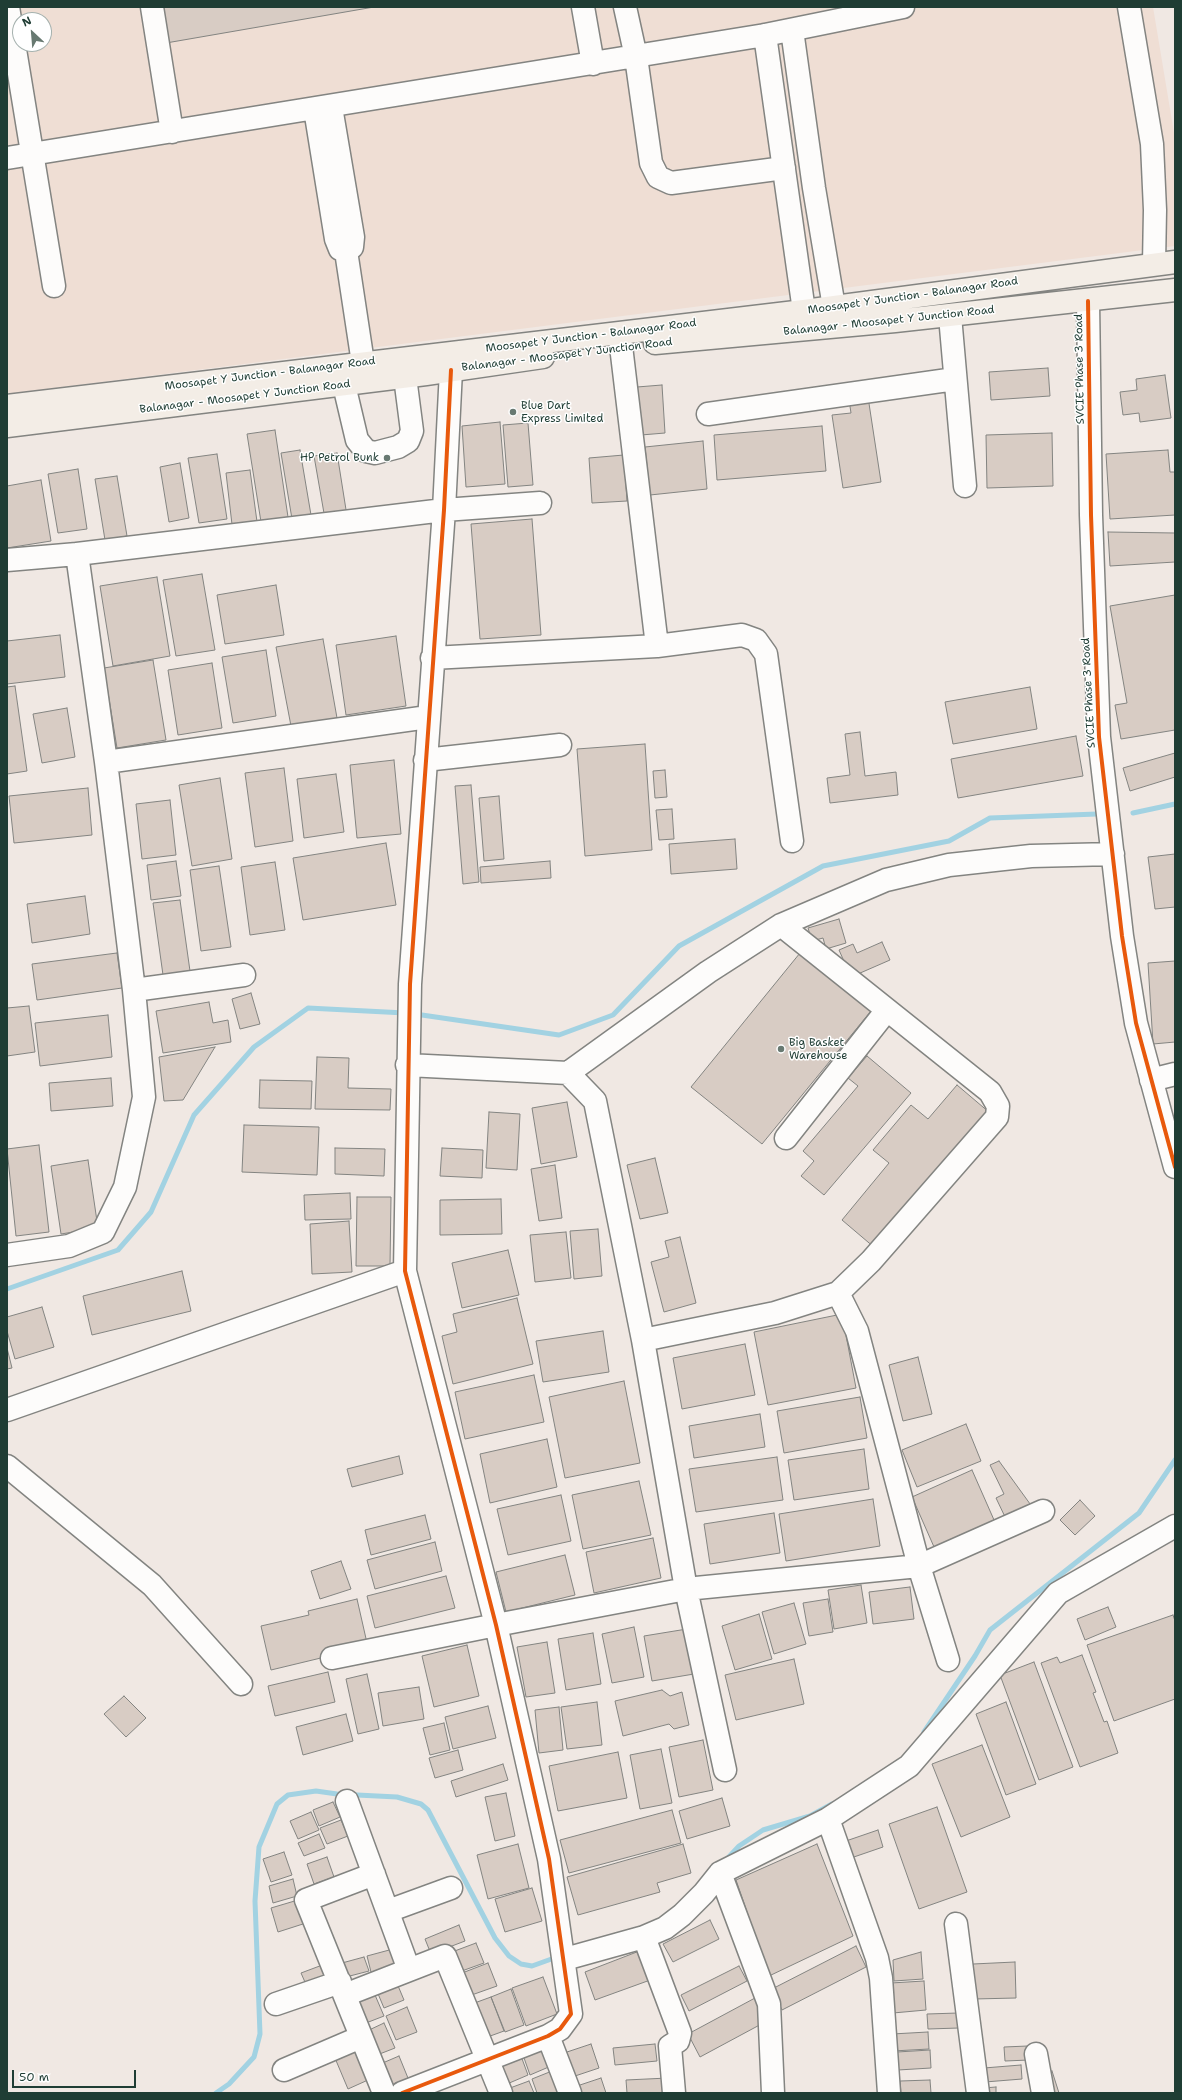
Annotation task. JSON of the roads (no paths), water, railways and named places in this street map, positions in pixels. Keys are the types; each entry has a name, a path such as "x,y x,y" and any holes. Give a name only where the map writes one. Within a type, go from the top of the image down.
{"main road":[{"name":"Moosapet Y Junction - Balanagar Road","path":"7,406 804,311 1165,263"},
{"name":"Balanagar - Moosapet Y Junction Road","path":"7,426 344,385 621,346 950,316 1175,290"}],"street":[{"path":"8,7 54,286"},
{"path":"152,7 172,132"},
{"path":"583,7 593,64"},
{"path":"625,7 636,57 651,163 658,178 671,183 784,168"},
{"path":"7,158 636,57 792,30 903,7"},
{"path":"1129,7 1152,144 1155,210 1165,263"},
{"path":"792,30 814,188 834,307"},
{"path":"765,35 804,311"},
{"path":"323,108 353,237 352,247 346,251 363,363"},
{"name":"SVCIE Phase 3 Road","path":"1088,300 1091,515 1098,722 1107,812 1122,936 1136,1023 1175,1168"},
{"path":"950,316 965,486"},
{"path":"621,346 657,646"},
{"path":"402,2093 488,2058 548,2036 560,2029 571,2014 550,1859 496,1624 405,1271 407,1065 410,984 432,658 444,510 451,370"},
{"path":"344,385 357,440 366,451 375,453 398,447 408,441 412,432 405,377"},
{"path":"708,414 955,379"},
{"path":"7,560 77,554 444,510 540,502"},
{"path":"7,1255 69,1246 103,1232 125,1187 144,1097 134,990 106,762 77,554"},
{"path":"432,658 657,646 742,635 756,640 766,654 792,841"},
{"path":"106,762 428,717"},
{"path":"425,760 560,745"},
{"path":"407,1065 568,1073 708,972 782,925 886,880 949,865 1030,856 1113,854"},
{"path":"643,1340 775,1313 838,1293 871,1261 997,1117 998,1106 990,1092 782,925"},
{"path":"134,990 244,975"},
{"path":"786,1138 888,1010"},
{"path":"568,1073 595,1101 643,1340 686,1589 725,1770"},
{"path":"1151,1080 1175,1074"},
{"path":"7,1410 405,1271"},
{"path":"838,1293 857,1331 919,1566 948,1660"},
{"path":"7,1466 152,1585 241,1684"},
{"path":"332,1658 496,1624 686,1589 919,1566 1043,1511"},
{"path":"564,1959 644,1937 665,1928 682,1915 704,1893 720,1873 828,1819 908,1766 1058,1593 1175,1526"},
{"path":"347,1801 409,1970"},
{"path":"828,1819 877,1958 881,1978 889,2093"},
{"path":"720,1873 769,2004 773,2093"},
{"path":"374,1874 306,1900 384,2093"},
{"path":"388,1911 451,1888"},
{"path":"956,1924 978,2093"},
{"path":"644,1937 680,2033 678,2041 670,2046 674,2093"},
{"path":"276,2004 409,1970 445,1956 488,2058 501,2093"},
{"path":"548,2036 570,2093"},
{"path":"284,2070 361,2037"},
{"path":"1036,2054 1043,2093"}],"waterway":[{"path":"1133,813 1175,804"},
{"path":"415,1014 559,1035 613,1015 679,946 823,866 949,841 990,818 1097,814"},
{"path":"7,1289 118,1250 151,1212 194,1115 254,1047 308,1008 405,1013"},
{"path":"924,1732 975,1656 990,1630 1139,1513 1175,1460"},
{"path":"216,2093 229,2084 254,2057 260,2034 255,1901 259,1847 277,1804 288,1795 316,1791 337,1794 397,1797 421,1804 428,1810 495,1938 509,1956 521,1964 532,1966 557,1957"},
{"path":"726,1860 739,1846 763,1830 810,1816 832,1804"}],"place":[{"name":"Blue Dart Express Limited","path":"513,412"},
{"name":"HP Petrol Bunk","path":"387,458"},
{"name":"Big Basket Warehouse","path":"781,1049"}]}
